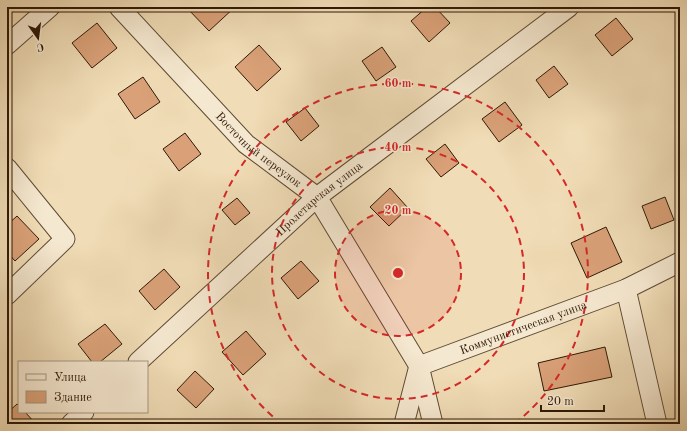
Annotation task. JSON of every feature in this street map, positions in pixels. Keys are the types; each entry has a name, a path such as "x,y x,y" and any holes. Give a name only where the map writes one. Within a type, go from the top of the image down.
{"street":[{"path":"7,45 50,7"},
{"name":"Восточный переулок","path":"119,7 246,144 317,197 420,366 434,424"},
{"name":"Пролетарская улица","path":"139,361 317,197 569,7"},
{"path":"7,168 65,239 7,294"},
{"name":"Коммунистическая улица","path":"420,366 626,290 680,262"},
{"path":"626,290 657,424"},
{"path":"404,424 420,366"},
{"path":"71,424 83,413"}],"building":[{"path":"186,7 235,7 209,31"},
{"path":"427,7 435,7 450,23 429,42 411,21"},
{"path":"616,18 633,39 612,56 595,35"},
{"path":"97,23 117,48 92,68 72,43"},
{"path":"259,45 281,69 257,91 235,67"},
{"path":"382,47 396,67 376,81 362,61"},
{"path":"554,66 568,84 549,98 536,80"},
{"path":"143,77 160,102 135,119 118,94"},
{"path":"505,102 522,125 499,142 482,119"},
{"path":"305,108 319,126 301,141 286,122"},
{"path":"185,133 201,154 179,171 163,149"},
{"path":"445,144 459,163 441,177 426,159"},
{"path":"390,188 408,208 389,226 370,207"},
{"path":"665,197 674,220 651,229 642,206"},
{"path":"237,198 250,213 235,225 222,210"},
{"path":"17,216 39,239 15,261 7,252 7,225"},
{"path":"606,227 622,262 587,278 571,243"},
{"path":"301,261 319,281 298,299 281,278"},
{"path":"164,269 180,287 155,310 139,291"},
{"path":"105,324 122,344 101,361 91,361 78,344"},
{"path":"246,331 266,354 243,375 222,352"},
{"path":"605,347 612,377 544,391 538,363"},
{"path":"195,371 214,389 196,408 177,390"},
{"path":"17,404 18,413 26,413 36,424 7,424 7,413"}]}
